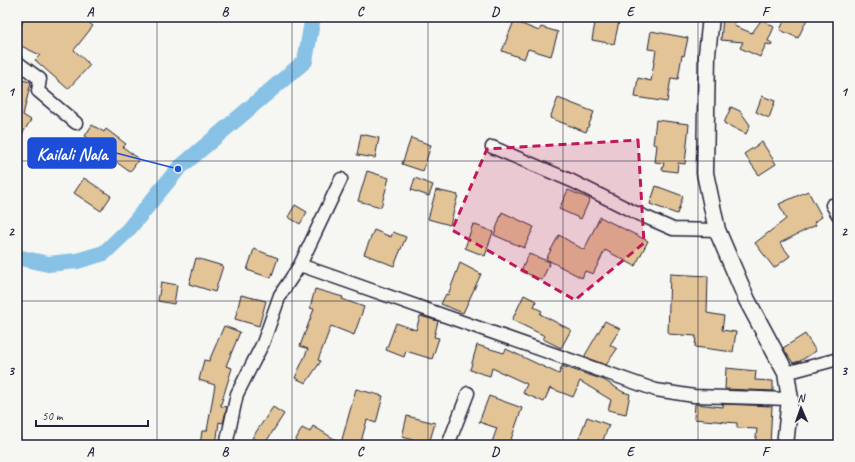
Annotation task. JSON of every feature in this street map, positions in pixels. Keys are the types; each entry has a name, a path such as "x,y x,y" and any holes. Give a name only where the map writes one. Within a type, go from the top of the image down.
{"street":[{"path":"711,17 707,54 704,173 718,230 747,300 786,372 790,399 786,445"},
{"path":"17,62 40,79 38,91 76,123"},
{"path":"492,147 572,181 634,212 673,229 718,230"},
{"path":"226,445 237,394 263,343 280,295 300,265 341,179"},
{"path":"300,265 656,390 694,396 790,399"},
{"path":"786,372 838,360"},
{"path":"448,445 468,393"}],"highlighted area":[{"path":"638,140 644,243 575,300 452,230 487,149"}],"building":[{"path":"25,17 82,17 93,26 74,50 90,65 68,89 35,60 40,55 17,44 17,34"},
{"path":"596,17 620,17 614,44 592,40"},
{"path":"723,17 735,17 734,26 752,33 762,19 774,27 768,41 772,43 772,45 766,44 760,57 740,48 743,42 721,40"},
{"path":"786,17 808,17 798,38 780,30"},
{"path":"514,21 539,31 541,27 558,32 551,56 528,49 524,59 502,51"},
{"path":"651,31 688,38 684,56 682,55 678,79 671,78 667,102 635,97 638,78 651,81 656,50 648,49"},
{"path":"17,79 31,82 23,115 31,120 17,142"},
{"path":"762,96 775,101 769,118 756,112"},
{"path":"558,98 594,112 586,132 550,118"},
{"path":"731,107 740,111 750,125 746,134 724,123"},
{"path":"656,120 689,124 685,164 678,163 677,172 662,170 664,163 655,162 657,145 653,144"},
{"path":"92,125 104,132 106,129 126,144 123,147 139,159 130,172 93,145 95,143 85,136"},
{"path":"361,134 379,138 375,158 357,155"},
{"path":"411,138 431,145 423,171 402,164"},
{"path":"762,142 776,164 759,175 744,154"},
{"path":"367,171 389,178 381,207 358,201"},
{"path":"84,178 111,196 101,211 74,193"},
{"path":"415,178 433,185 429,196 411,190"},
{"path":"656,186 683,196 677,214 650,204"},
{"path":"436,190 458,195 450,225 428,219"},
{"path":"568,190 590,199 581,219 559,209"},
{"path":"808,191 822,217 814,222 816,225 780,243 790,256 774,268 755,243 786,219 779,204"},
{"path":"295,205 307,212 300,224 288,217"},
{"path":"502,212 534,227 524,248 494,235"},
{"path":"600,217 648,241 635,266 605,250 593,274 585,271 582,278 546,259 559,235 584,250"},
{"path":"473,224 493,232 485,256 465,248"},
{"path":"374,230 391,237 393,232 406,237 394,266 364,254"},
{"path":"254,249 278,258 271,278 247,270"},
{"path":"529,254 550,262 542,280 521,271"},
{"path":"196,258 223,266 215,292 189,284"},
{"path":"460,263 481,274 463,313 441,304 446,294 448,295"},
{"path":"670,274 708,276 707,313 724,316 722,330 736,332 733,352 695,347 696,336 668,334"},
{"path":"161,282 177,285 174,304 158,301"},
{"path":"315,289 343,297 342,299 364,307 354,335 331,326 318,360 321,361 306,383 295,378 308,349 300,346 314,309 310,308"},
{"path":"241,295 266,301 259,326 235,319"},
{"path":"524,295 536,301 534,307 542,311 540,314 571,330 561,348 543,339 545,336 512,320"},
{"path":"420,316 438,321 434,337 439,338 432,359 406,351 404,357 386,350 396,323 416,330"},
{"path":"605,321 620,329 610,345 617,349 606,365 584,357"},
{"path":"224,326 240,332 226,366 232,368 221,406 227,407 223,423 219,422 216,445 200,445 202,431 207,431 215,385 199,380 204,360 209,361"},
{"path":"805,334 816,351 800,361 793,363 783,348"},
{"path":"477,345 504,353 506,349 559,374 562,366 604,380 623,392 630,394 626,414 608,410 611,400 580,381 573,397 550,388 544,402 523,393 527,384 492,368 490,376 470,370"},
{"path":"726,368 756,371 755,380 773,381 773,391 725,389"},
{"path":"356,389 383,396 376,423 367,420 360,445 293,445 302,428 310,432 313,426 341,443"},
{"path":"489,396 522,408 509,445 491,445 497,428 479,422"},
{"path":"695,404 723,407 723,404 772,406 770,445 755,445 757,429 737,428 737,423 694,419"},
{"path":"273,407 284,414 264,445 252,438"},
{"path":"407,416 435,423 429,444 402,437"},
{"path":"587,417 609,425 601,445 588,445 578,441"}],"waterway":[{"path":"17,257 48,264 77,261 104,253 128,230 178,169 305,61 313,17"}],"place":[{"name":"Kailali Nala","path":"178,169"}]}
